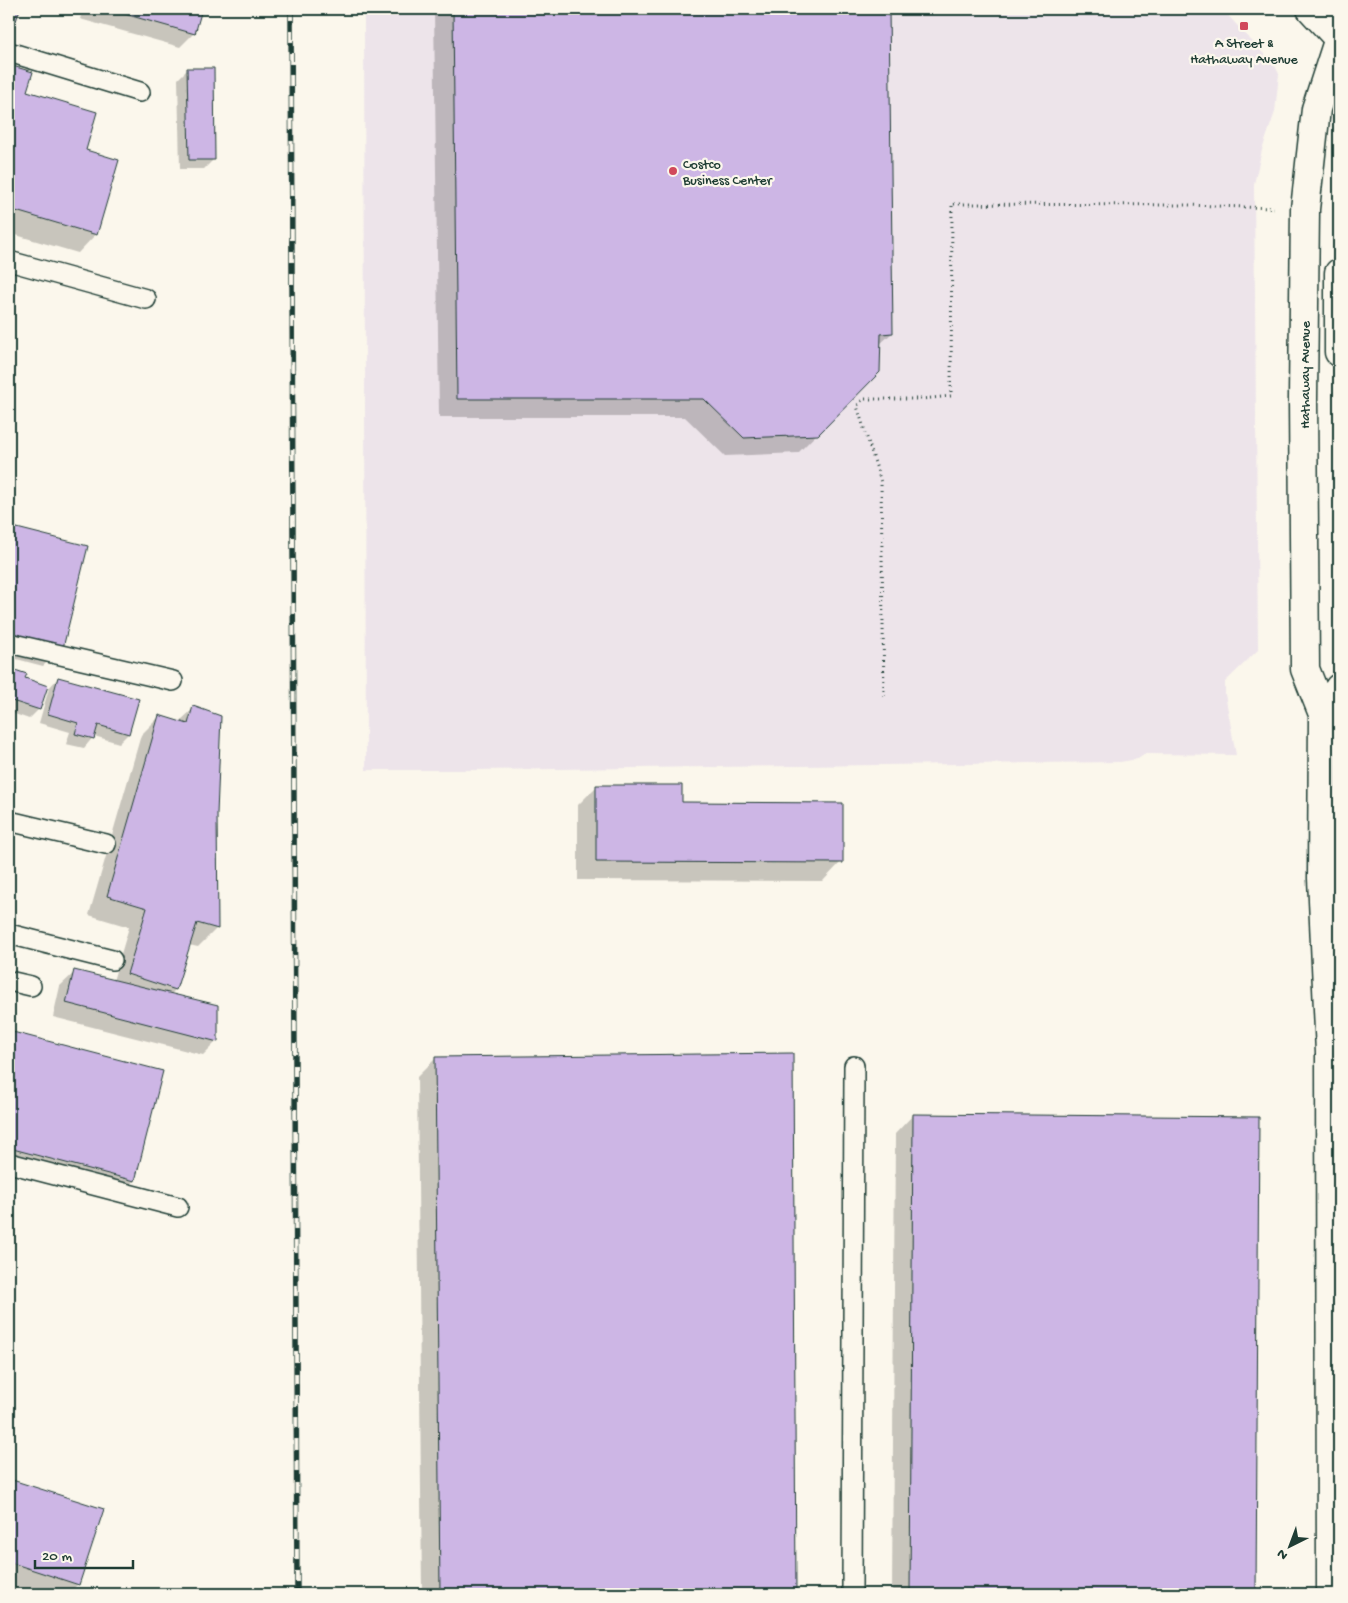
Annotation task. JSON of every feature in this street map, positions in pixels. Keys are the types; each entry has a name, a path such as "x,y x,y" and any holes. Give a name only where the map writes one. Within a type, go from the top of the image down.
{"street":[{"path":"1311,9 1339,38"},
{"name":"Hathaway Avenue","path":"1334,1589 1336,1496 1334,1276 1330,1054 1322,878 1331,714 1305,670 1303,399 1305,209 1316,109 1339,38"},
{"path":"1339,273 1339,352"},
{"path":"1331,714 1339,688"}],"lane":[{"path":"9,52 140,92"},
{"path":"9,261 146,299"},
{"path":"9,643 173,681"},
{"path":"9,822 106,844"},
{"path":"9,934 112,960"},
{"path":"9,981 31,986"},
{"path":"852,1594 854,1066"},
{"path":"9,1163 178,1207"}],"path":[{"path":"884,696 881,482 857,406 864,399 922,399 951,396 952,204 1187,205 1305,209"}],"shaded area":[{"path":"364,9 1222,9 1275,66 1279,74 1275,112 1262,150 1254,184 1258,650 1225,682 1225,694 1236,755 1145,754 1138,759 1120,762 366,770"}],"building":[{"path":"9,9 20,9 16,21 9,19"},
{"path":"107,9 202,9 195,34"},
{"name":"Costco Business Center","path":"453,9 889,9 893,333 881,334 880,372 818,435 744,438 704,399 457,399"},
{"path":"9,65 33,72 27,91 97,112 86,150 119,160 97,235 9,209"},
{"path":"187,68 214,68 215,160 189,160"},
{"path":"9,526 88,546 63,648 9,634"},
{"path":"9,668 27,674 25,678 48,686 40,710 9,700"},
{"path":"58,677 139,699 129,734 98,725 94,739 75,734 78,723 48,714"},
{"path":"193,706 221,716 217,814 218,929 197,923 176,990 127,974 147,908 107,896 159,715 188,724"},
{"path":"596,785 682,785 682,802 843,803 843,863 596,862"},
{"path":"74,970 218,1005 218,1042 66,1003"},
{"path":"9,1031 163,1071 135,1181 9,1148"},
{"path":"793,1053 796,1594 440,1594 435,1057"},
{"path":"913,1114 1259,1117 1256,1594 910,1594"},
{"path":"9,1479 104,1509 79,1585 9,1562"}],"railway":[{"path":"291,9 297,1594"}],"place":[{"name":"A Street & Hathaway Avenue","path":"1244,26"},
{"name":"Costco Business Center","path":"673,171"}]}
